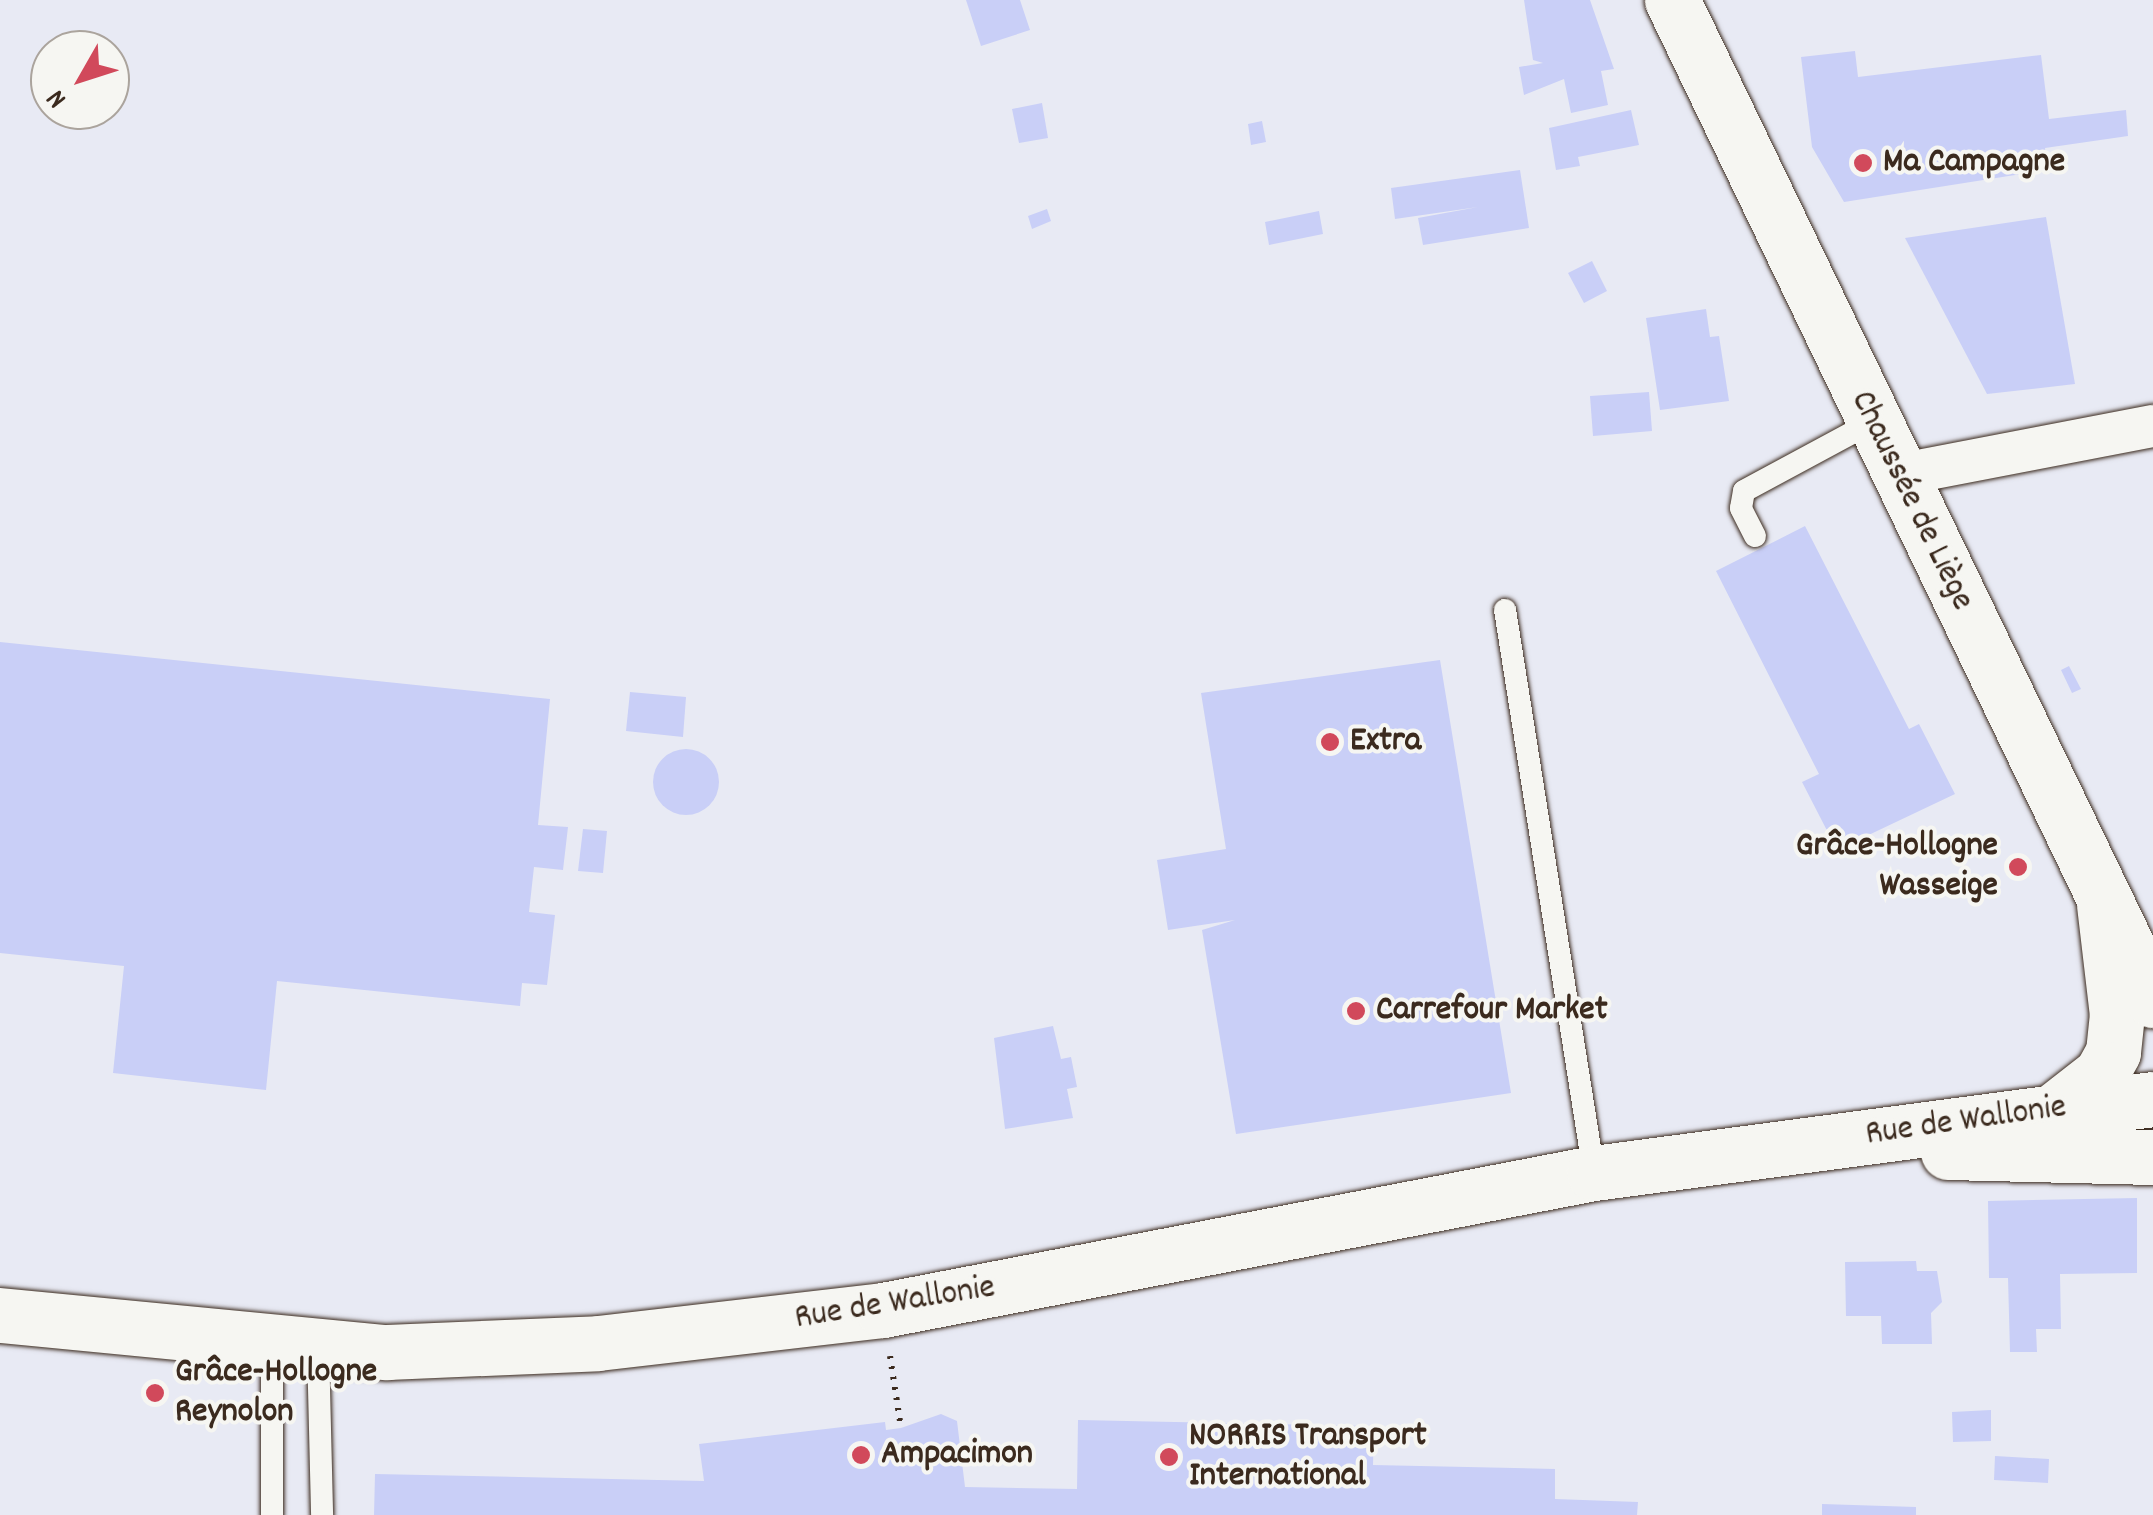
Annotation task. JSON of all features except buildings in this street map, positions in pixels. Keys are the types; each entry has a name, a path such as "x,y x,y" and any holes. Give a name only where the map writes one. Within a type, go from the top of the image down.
{"street":[{"name":"Chaussée de Liège","path":"1672,0 2153,1000"},
{"path":"1898,475 2153,426"},
{"path":"2102,896 2153,952"},
{"path":"2056,1110 2101,1074 2113,1052 2118,1015 2102,896"},
{"name":"Rue de Wallonie","path":"0,1315 295,1345 498,1350 883,1310 1594,1172 2153,1099"},
{"name":"Rue de Wallonie","path":"1780,1147 2153,1157"}],"lane":[{"path":"1755,536 1741,508 1744,492 1872,422"},
{"path":"1505,610 1594,1172"},
{"path":"272,1515 295,1345"},
{"path":"295,1345 322,1515"}],"path":[{"path":"883,1310 901,1428"}],"place":[{"name":"Ma Campagne","path":"1863,163"},
{"name":"Extra","path":"1330,742"},
{"name":"Grâce-Hollogne Wasseige","path":"2018,867"},
{"name":"Carrefour Market","path":"1356,1011"},
{"name":"Grâce-Hollogne Reynolon","path":"155,1393"},
{"name":"Ampacimon","path":"861,1455"},
{"name":"NORRIS Transport International","path":"1169,1457"}]}
